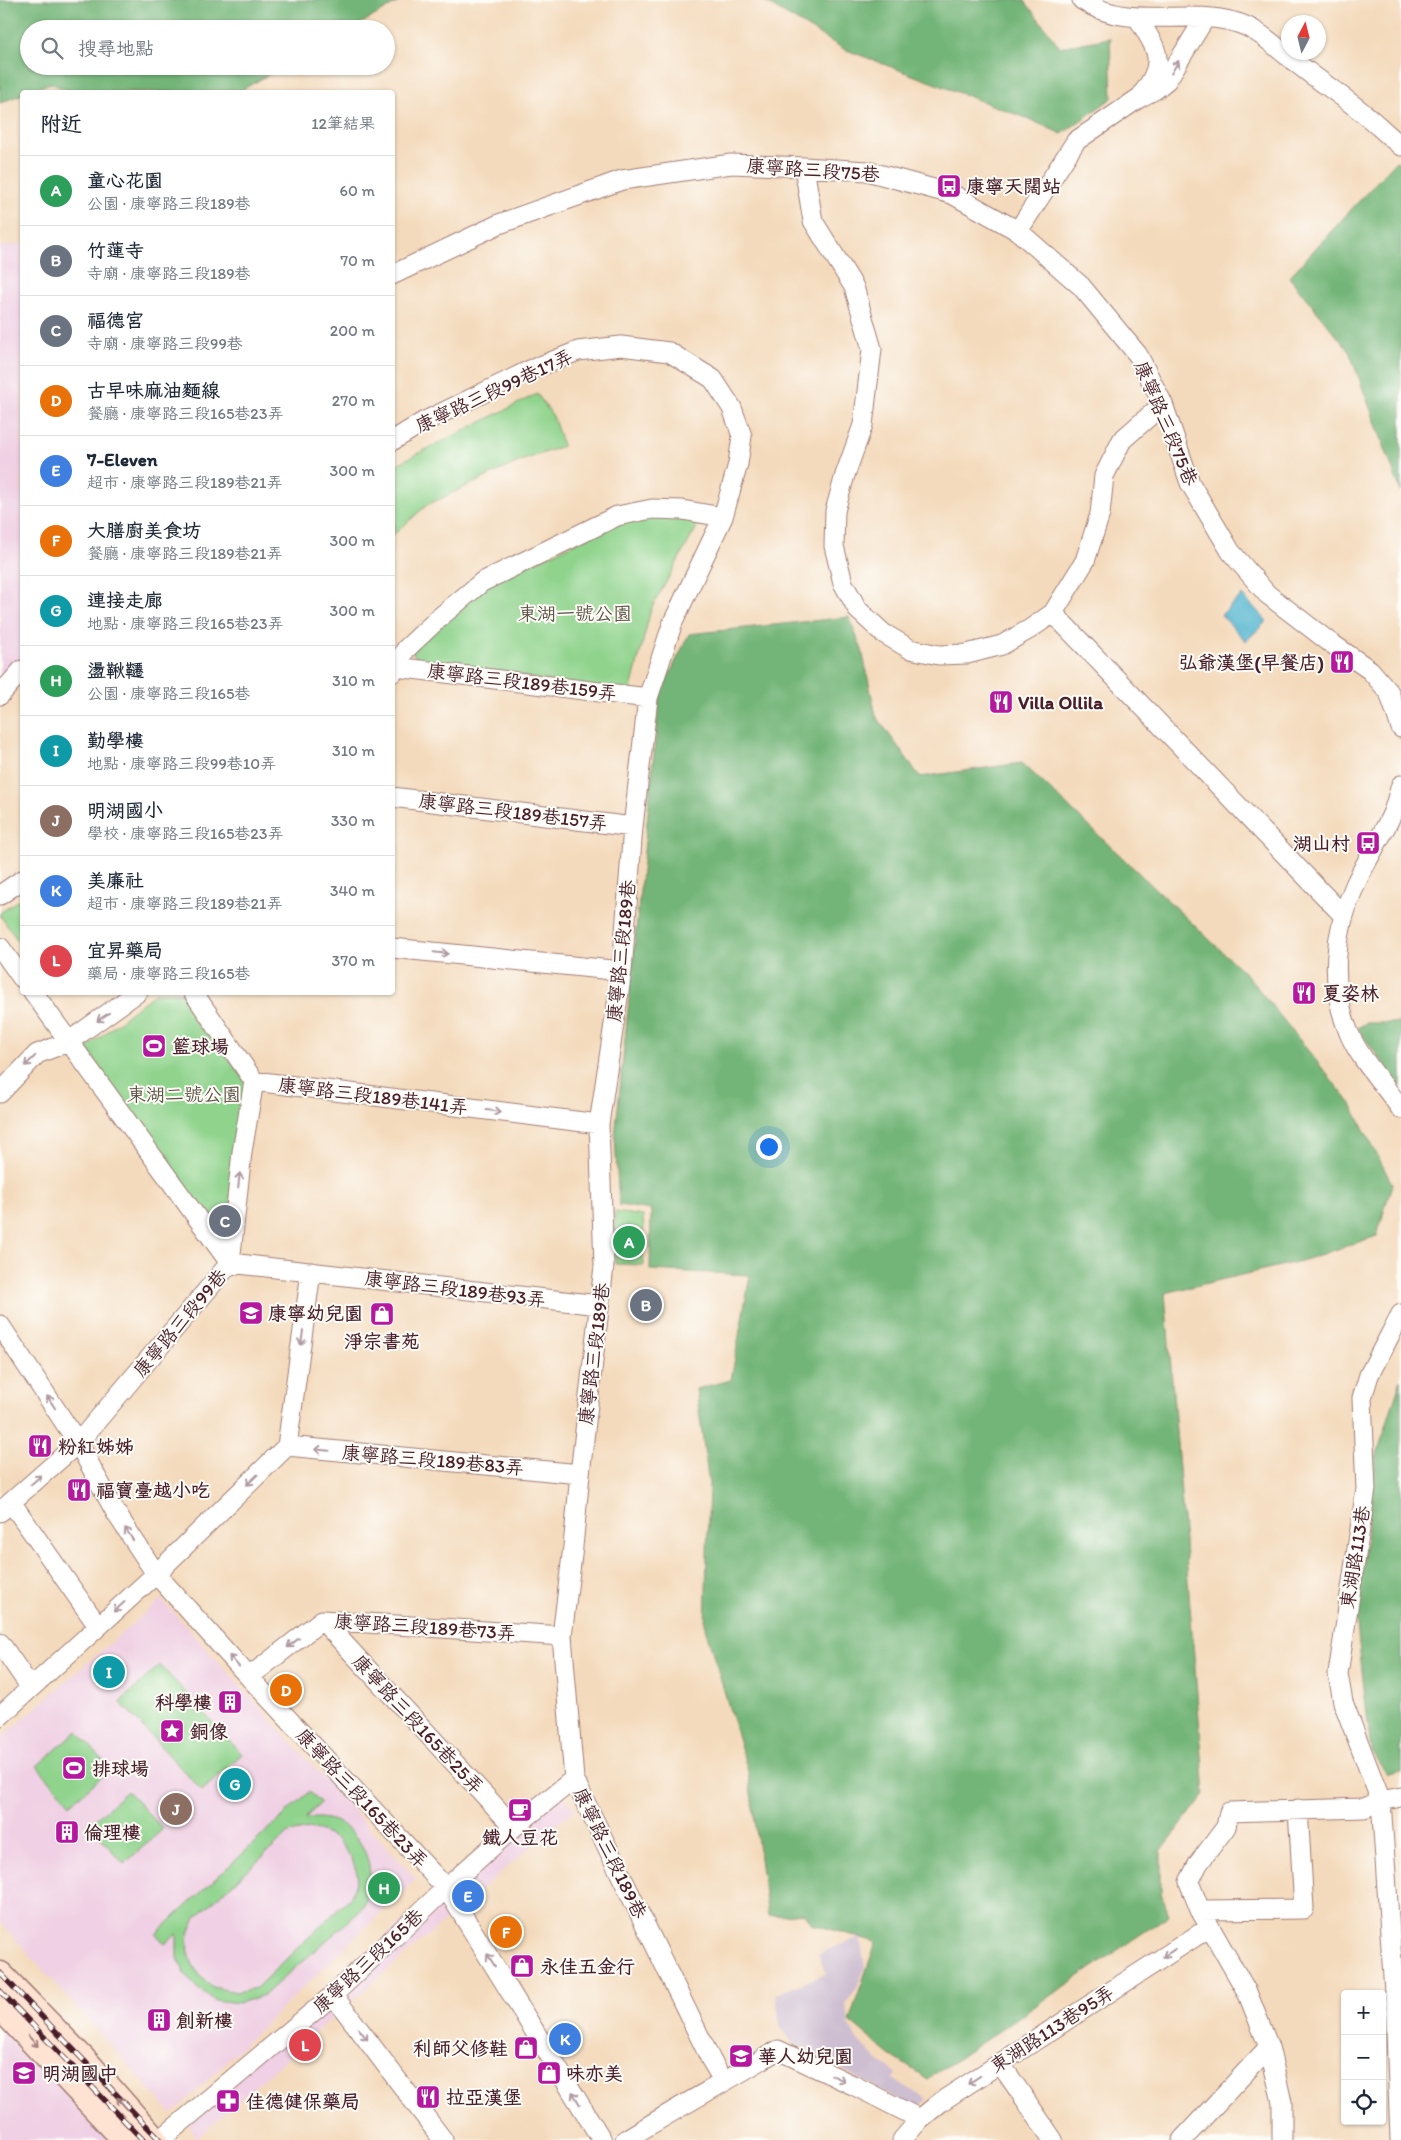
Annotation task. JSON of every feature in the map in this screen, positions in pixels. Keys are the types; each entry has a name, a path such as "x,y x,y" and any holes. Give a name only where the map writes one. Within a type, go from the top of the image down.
{"main road":[{"path":"0,1975 90,2068 154,2140"},
{"path":"0,2006 126,2140"}],"street":[{"path":"1082,0 1092,7 1110,13 1138,18 1205,18 1233,22 1249,28 1264,37 1359,110 1401,146"},
{"path":"1138,18 1152,43 1158,63 1149,85 1139,98"},
{"path":"1018,231 1076,141 1167,80 1205,18"},
{"name":"康寧路三段75巷","path":"395,274 499,224 622,180 731,164 867,171 916,182 952,194 1018,231 1081,286 1138,355 1163,404 1190,483 1231,552 1267,594 1328,641 1370,670 1388,692 1401,728"},
{"path":"804,167 813,220 854,287 872,349 863,425 845,475 835,511 834,546 843,583 858,610 883,633 910,649 939,654 966,654 1002,645 1053,613 1085,561 1100,514 1104,476 1122,440 1163,404"},
{"name":"康寧路三段99巷17弄","path":"395,439 423,422 530,370 578,351 621,346 669,352 713,380 732,408 742,436 738,464 724,516"},
{"path":"395,668 406,649 440,617 482,582 617,516 652,509 682,510 724,516"},
{"name":"康寧路三段189巷","path":"724,516 673,622 648,698 633,827 622,971 599,1124 604,1266 562,1636 574,1779 707,2052 724,2082"},
{"path":"1053,613 1343,915"},
{"name":"康寧路三段189巷159弄","path":"395,670 648,698"},
{"path":"0,695 20,672"},
{"path":"1401,785 1393,812 1356,884 1343,915 1337,944 1336,976 1341,1006 1350,1034 1368,1064 1401,1109"},
{"name":"康寧路三段189巷157弄","path":"395,797 633,827"},
{"path":"0,896 20,881"},
{"path":"0,947 20,975"},
{"path":"395,948 622,971"},
{"path":"34,995 230,1263"},
{"path":"0,1093 37,1054 68,1042 134,995"},
{"name":"康寧路三段189巷141弄","path":"195,995 254,1081 599,1124"},
{"name":"康寧路三段99巷","path":"6,1507 78,1443 230,1263 242,1152 254,1081"},
{"name":"康寧路三段189巷93弄","path":"230,1263 599,1306"},
{"path":"0,1716 156,1574 287,1446 311,1272"},
{"name":"東湖路113巷","path":"1400,2140 1398,2006 1381,1801 1342,1702 1338,1674 1366,1488 1362,1398 1369,1375 1401,1314"},
{"name":"康寧路三段165巷23弄","path":"0,1325 78,1443 116,1513 156,1574 249,1677 446,1888 602,2140"},
{"name":"康寧路三段189巷83弄","path":"287,1446 580,1474"},
{"path":"6,1507 98,1626"},
{"name":"康寧路三段189巷73弄","path":"249,1677 322,1620 562,1636"},
{"name":"康寧路三段165巷25弄","path":"322,1620 514,1827"},
{"path":"0,1643 31,1688"},
{"name":"康寧路三段165巷","path":"160,2140 333,1995 446,1888 514,1827 574,1779"},
{"path":"1282,2140 1282,2102 1269,2047 1247,1992 1200,1910 1189,1882 1198,1864 1226,1827 1229,1812 1364,1808 1381,1801 1401,1797"},
{"path":"1200,1910 1304,1909 1298,1809"},
{"name":"東湖路113巷95弄","path":"902,2140 920,2119 942,2100 1210,1927"},
{"path":"333,1995 443,2140"},
{"path":"1182,2140 1269,2047"},
{"path":"624,2140 696,2096 778,2050 920,2119"},
{"path":"1000,2062 1053,2140"}],"shaded area":[{"path":"20,244 20,660 0,684 0,247"},
{"path":"161,1599 416,1879 172,2114 0,1922 0,1739"},
{"path":"556,1787 575,1809 319,2029 196,2139 185,2114"},
{"path":"860,1937 865,1968 856,1989 846,2003 848,2022 856,2038 879,2062 897,2073 893,2079 927,2099 918,2110 793,2043 780,2026 776,1994 826,1974 818,1954"},
{"name":"明湖國中","path":"0,2022 113,2140 0,2140"}],"green space":[{"path":"0,0 402,0 367,20 20,20 20,75 268,75 242,90 67,90 50,83 32,90 20,90 20,95 0,103"},
{"path":"762,0 1024,0 1060,47 1110,38 1112,98 1062,134 1031,120 844,49"},
{"path":"1396,161 1401,163 1401,492 1349,351 1289,277"},
{"path":"537,394 553,416 563,446 518,462 427,505 395,533 395,465"},
{"name":"東湖一號公園","path":"703,516 651,609 630,693 419,661 412,652 449,603 627,518"},
{"path":"849,617 862,650 876,716 920,777 1022,763 1248,976 1351,1104 1392,1184 1377,1236 1301,1261 1165,1293 1205,1794 1161,1851 1161,1893 1169,1915 928,2079 890,2055 849,2021 876,1942 812,1924 805,1913 768,1916 748,1771 705,1627 709,1484 696,1389 731,1380 750,1275 650,1270 651,1210 619,1205 615,1137 660,694 689,634"},
{"path":"20,898 20,944 0,915 0,913"},
{"name":"東湖二號公園","path":"153,995 183,995 247,1084 225,1245 215,1249 87,1048"},
{"path":"1367,1023 1401,1023 1401,1087 1357,1028"},
{"path":"615,1212 643,1216 644,1265 615,1264"},
{"path":"1401,1379 1401,1772 1387,1774 1371,1751 1356,1617 1376,1457"},
{"path":"160,1665 242,1754 202,1791 120,1702"},
{"name":"排球場","path":"77,1731 111,1769 70,1804 37,1766"},
{"name":"排球場","path":"127,1791 163,1829 124,1864 89,1825"},
{"path":"309,1792 321,1803 305,1818 326,1819 339,1823 350,1830 364,1851 370,1876 369,1889 359,1912 264,1995 239,2003 214,2000 197,1988 186,1976 177,1957 177,1934 165,1944 156,1934","holes":["309,1829 337,1839 352,1859 358,1876 351,1897 256,1988 236,1992 213,1987 202,1978 189,1956 188,1939 196,1917 289,1833"]}],"water":[{"path":"1242,595 1267,621 1246,641 1221,615"}],"railway":[{"path":"0,1973 160,2140"},
{"path":"0,1991 143,2140"}],"place":[{"name":"康寧天闊站","path":"949,186"},
{"name":"弘爺漢堡(早餐店)","path":"1342,662"},
{"name":"Villa Ollila","path":"1001,702"},
{"name":"湖山村","path":"1368,843"},
{"name":"夏姿林","path":"1304,993"},
{"name":"籃球場","path":"154,1046"},
{"name":"福德宮","path":"225,1221"},
{"name":"童心花園","path":"629,1242"},
{"name":"竹蓮寺","path":"646,1305"},
{"name":"康寧幼兒園","path":"251,1313"},
{"name":"淨宗書苑","path":"382,1314"},
{"name":"粉紅姊姊","path":"40,1446"},
{"name":"福寶臺越小吃","path":"79,1490"},
{"name":"勤學樓","path":"109,1672"},
{"name":"古早味麻油麵線","path":"286,1690"},
{"name":"科學樓","path":"230,1702"},
{"name":"銅像","path":"172,1731"},
{"name":"排球場","path":"74,1768"},
{"name":"連接走廊","path":"235,1784"},
{"name":"明湖國小","path":"176,1809"},
{"name":"鐵人豆花","path":"520,1810"},
{"name":"倫理樓","path":"67,1832"},
{"name":"盪鞦韆","path":"384,1888"},
{"name":"7-Eleven","path":"468,1896"},
{"name":"大膳廚美食坊","path":"506,1932"},
{"name":"永佳五金行","path":"522,1966"},
{"name":"創新樓","path":"159,2020"},
{"name":"美廉社","path":"565,2039"},
{"name":"宜昇藥局","path":"305,2045"},
{"name":"利師父修鞋","path":"526,2048"},
{"name":"華人幼兒園","path":"741,2056"},
{"name":"明湖國中","path":"24,2073"},
{"name":"味亦美","path":"549,2073"},
{"name":"拉亞漢堡","path":"428,2097"},
{"name":"佳德健保藥局","path":"228,2101"}]}
